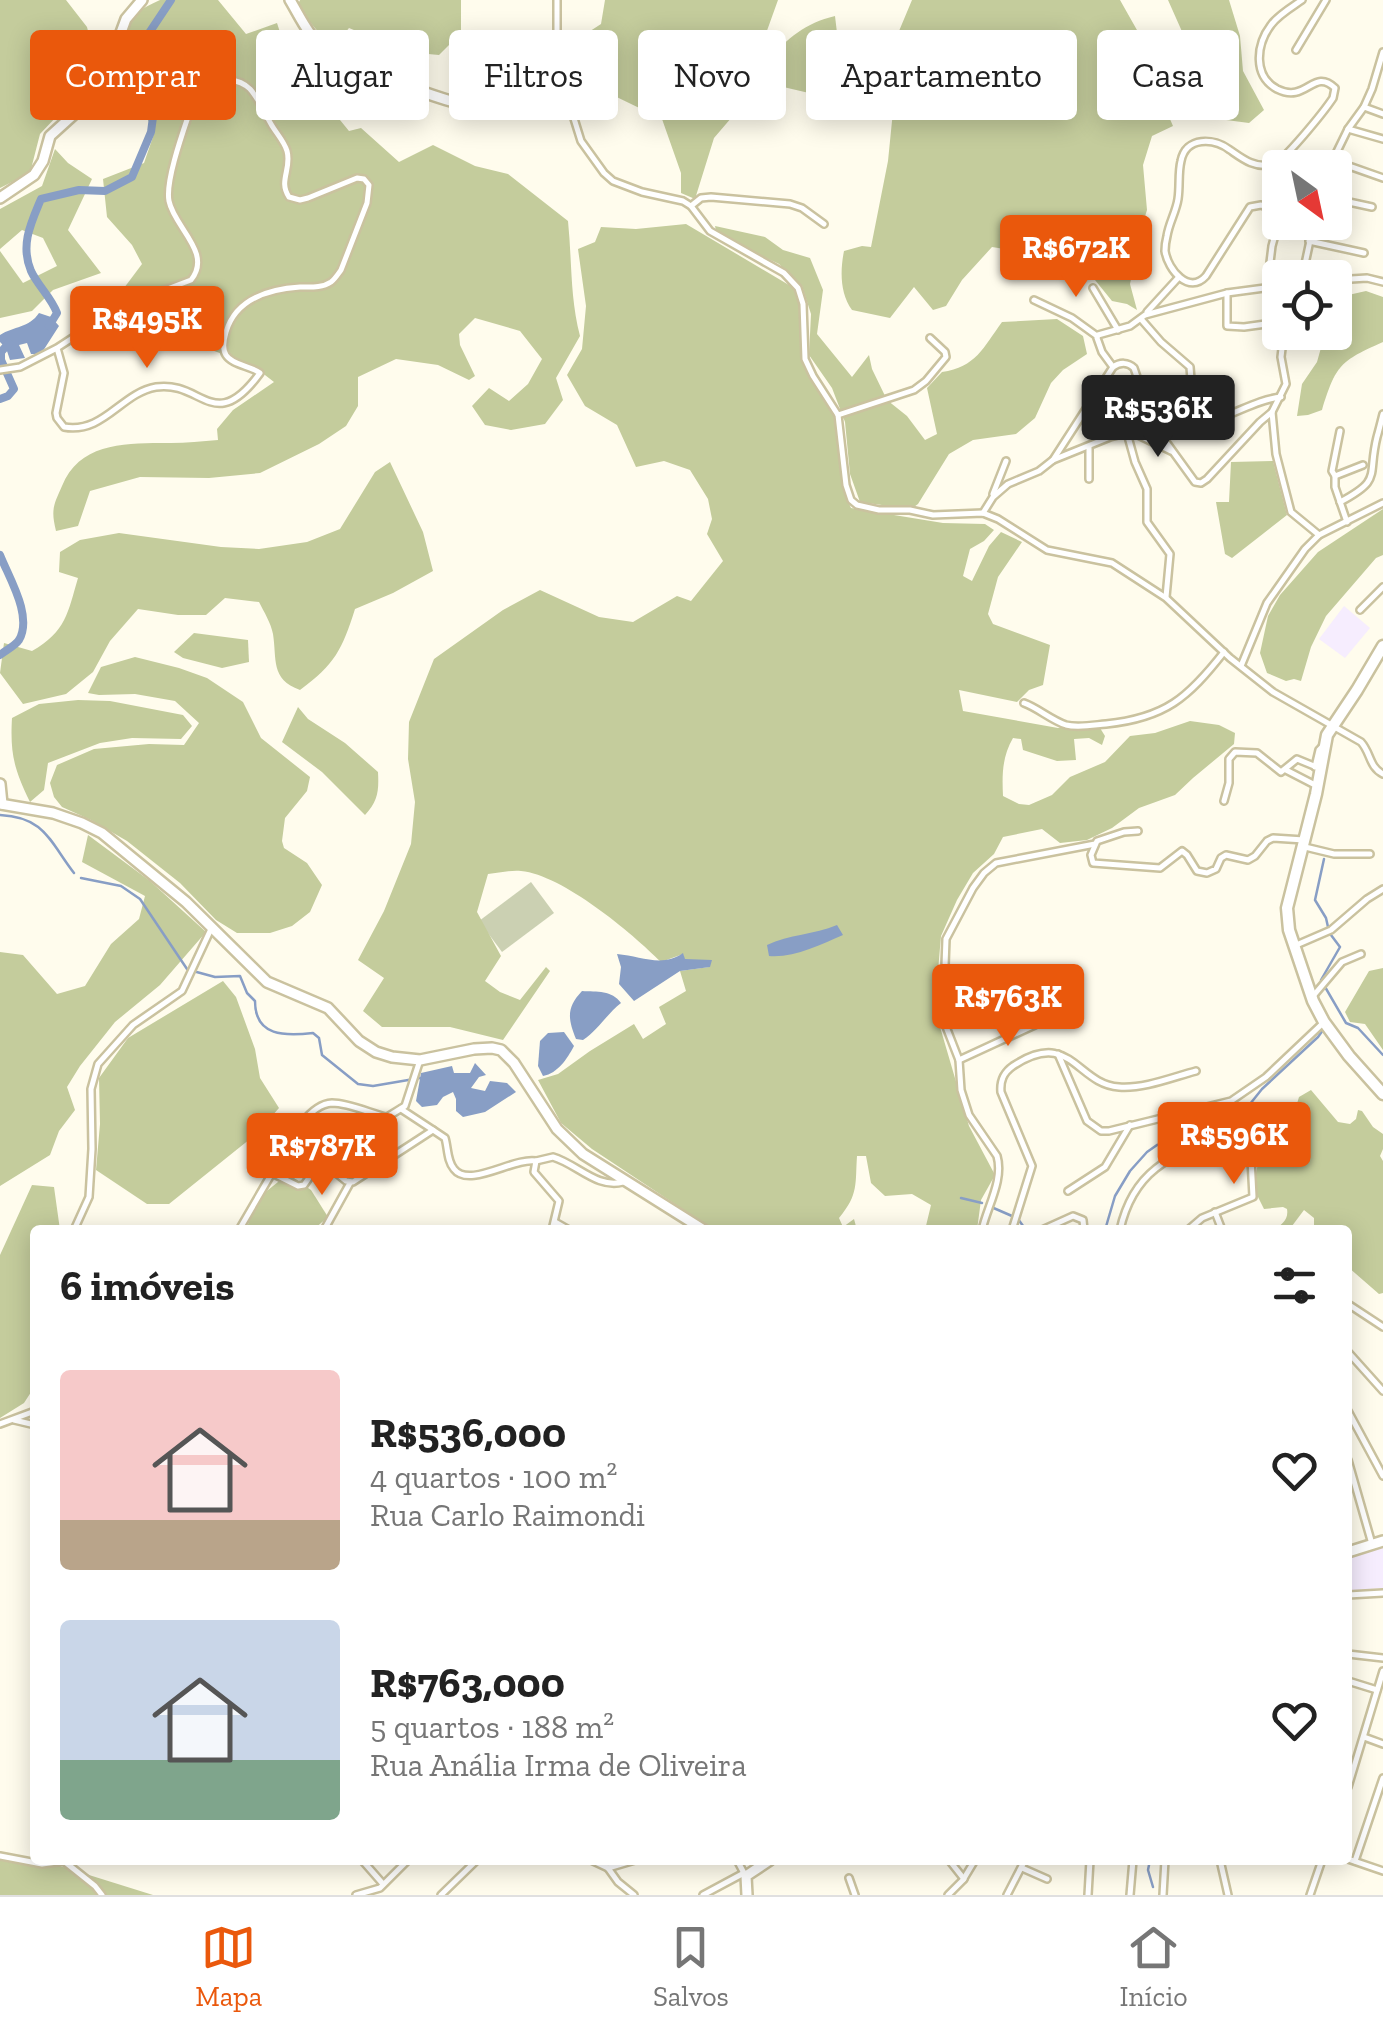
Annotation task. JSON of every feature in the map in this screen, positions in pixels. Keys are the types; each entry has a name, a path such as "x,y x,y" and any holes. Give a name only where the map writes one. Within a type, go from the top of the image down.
{"main road":[{"path":"0,198 34,175 43,161 50,136 93,98 126,19 142,0"},
{"path":"290,0 313,38 336,58 449,100"},
{"path":"1383,646 1331,726 1317,769 1317,786 1287,908 1294,946 1324,1022 1383,1094"},
{"path":"0,784 1,804 53,812 102,833 186,902 267,982 328,1008 359,1041 376,1052 420,1060 474,1049 500,1050 514,1063 543,1111 568,1142 696,1225"},
{"path":"747,1895 745,1874 761,1865"}],"street":[{"path":"557,0 557,30"},
{"path":"1262,205 1252,206 1239,222 1203,280 1188,283 1179,277 1168,260 1166,246 1185,150 1210,140 1244,161 1276,164 1287,156 1333,98 1335,88 1328,82 1320,80 1291,94 1271,85 1260,68 1263,41 1271,24 1302,0"},
{"path":"1296,50 1326,0"},
{"path":"1337,150 1364,107 1383,52"},
{"path":"0,370 26,365 115,310 195,276 194,248 171,208 169,189 191,108 197,98 218,83 228,80 244,84 256,98 286,148 288,162 283,183 289,198 308,198 357,178 364,179 369,186 367,203 335,278 318,286 268,292 250,300 234,316 226,334 226,355 260,373 232,400 213,404 180,389 154,387 102,419 68,429 57,418 64,372 57,348"},
{"path":"1364,107 1383,114"},
{"path":"574,120 579,136 613,182 676,198 690,206 710,231 781,271 798,288 803,300 806,364 838,415 848,496 854,503 880,510 933,515 982,513 1052,552 1112,562 1166,598 1274,692 1361,742 1374,768 1383,774"},
{"path":"1348,129 1383,139"},
{"path":"1352,170 1383,178"},
{"path":"690,206 701,198 711,197 785,203 802,208 824,224"},
{"path":"1352,202 1372,207"},
{"path":"1305,260 1309,241 1364,253"},
{"path":"1143,317 1179,277"},
{"path":"1352,279 1383,282"},
{"path":"1097,336 1143,317 1262,287"},
{"path":"1093,288 1118,330"},
{"path":"1227,293 1227,326 1262,324"},
{"path":"1034,300 1072,318 1097,336 1102,352 1114,368"},
{"path":"1143,317 1161,342 1190,367 1197,423 1281,397"},
{"path":"838,415 921,386 946,357 930,338"},
{"path":"992,497 1053,460 1114,368 1126,363 1134,368 1153,424 1194,480 1204,482 1272,412 1281,397 1286,384 1282,350"},
{"path":"1272,412 1276,454 1289,506 1296,518 1318,536"},
{"path":"1340,502 1360,491 1374,473 1376,438 1383,414"},
{"path":"1340,431 1332,471 1347,522"},
{"path":"1053,460 1127,433 1174,452"},
{"path":"1127,433 1147,489 1147,522 1170,554 1166,598"},
{"path":"1089,447 1089,479"},
{"path":"982,513 1006,460"},
{"path":"1335,476 1363,465"},
{"path":"1241,666 1267,603 1305,548 1318,536 1383,502"},
{"path":"1360,610 1383,587"},
{"path":"1024,703 1070,726 1140,719 1162,712 1180,700 1224,652"},
{"path":"1224,801 1230,758 1232,753 1242,751 1258,754 1278,771 1286,770 1317,786"},
{"path":"1286,770 1297,759 1317,769"},
{"path":"984,1225 1000,1164 969,1115 959,1060 943,1019 944,950 950,930 973,888 996,863 1095,844 1120,833 1138,831"},
{"path":"1095,844 1091,858 1097,864 1160,868 1183,852 1197,871 1206,873 1216,869 1226,855 1250,860 1274,838 1334,854 1370,854"},
{"path":"1294,946 1331,930 1383,889"},
{"path":"76,1225 89,1197 91,1089 98,1064 133,1025 175,998 188,984 212,927"},
{"path":"1312,998 1342,962 1361,954"},
{"path":"1057,1053 1083,1114 1093,1127 1108,1131 1231,1101 1266,1077 1324,1022"},
{"path":"959,1060 1035,1025"},
{"path":"1014,1225 1032,1166 1001,1092 1001,1080 1011,1067 1041,1054 1057,1053 1102,1082 1121,1088 1196,1071"},
{"path":"272,1173 298,1186 304,1184 323,1158 408,1101 420,1060"},
{"path":"242,1225 300,1125 317,1108 332,1104 386,1117"},
{"path":"400,1109 445,1138 452,1168 461,1175 477,1176 518,1161 553,1156 605,1183 626,1181"},
{"path":"1100,1179 1102,1169 1130,1125"},
{"path":"327,1225 350,1183 433,1130"},
{"path":"1122,1225 1135,1191 1152,1170 1184,1150 1238,1130"},
{"path":"323,1158 350,1183"},
{"path":"1193,1225 1253,1197 1252,1160"},
{"path":"536,1161 536,1175 559,1201 554,1225"},
{"path":"1068,1192 1102,1169"},
{"path":"1216,1212 1220,1225"},
{"path":"1053,1225 1073,1216 1083,1220 1084,1225"},
{"path":"555,1222 560,1225"},
{"path":"1352,1307 1383,1328"},
{"path":"1352,1356 1383,1391"},
{"path":"0,1424 30,1413"},
{"path":"1352,1418 1383,1476"},
{"path":"12,1419 30,1424"},
{"path":"1352,1472 1375,1542"},
{"path":"1352,1595 1383,1593"},
{"path":"1352,1654 1383,1658"},
{"path":"1352,1764 1383,1671"},
{"path":"1352,1682 1378,1690"},
{"path":"1364,1737 1383,1744"},
{"path":"1383,1778 1352,1860 1383,1871"},
{"path":"0,1856 30,1862"},
{"path":"73,1865 102,1895"},
{"path":"365,1865 382,1889"},
{"path":"356,1895 382,1889 404,1865"},
{"path":"441,1895 472,1865"},
{"path":"602,1865 634,1895"},
{"path":"608,1868 618,1865"},
{"path":"703,1895 745,1874 740,1865"},
{"path":"953,1865 964,1879"},
{"path":"948,1895 972,1865"},
{"path":"1007,1895 1023,1865"},
{"path":"1088,1895 1090,1865"},
{"path":"1130,1895 1133,1865"},
{"path":"1163,1895 1165,1865"},
{"path":"1221,1865 1228,1895"},
{"path":"1310,1895 1320,1865"},
{"path":"1022,1868 1047,1879"},
{"path":"848,1878 855,1895"}],"shaded area":[{"path":"1344,606 1370,628 1345,658 1319,639"},
{"path":"1383,1545 1383,1588 1352,1591 1352,1555"}],"green space":[{"path":"0,0 66,0 88,30 30,30 30,120 53,120 40,134 30,173 0,188"},
{"path":"160,0 218,0 246,34 256,30 256,120 340,120 349,131 361,128 399,162 433,145 475,166 508,174 568,221 580,336 556,378 563,400 545,424 511,430 485,425 472,406 489,388 509,401 528,384 542,359 520,331 475,318 459,334 475,376 469,380 438,365 396,359 358,377 358,406 346,426 319,444 260,473 209,478 140,477 90,491 78,526 56,531 53,513 57,499 70,471 81,460 123,445 218,440 217,429 233,410 274,382 252,365 163,332 146,347 130,323 121,292 142,264 132,245 107,217 103,179 144,163 155,131 148,120 236,120 236,30 124,30 138,12"},
{"path":"300,0 461,0 461,30 449,30 449,45 439,55 429,54 429,30 317,30 297,6"},
{"path":"605,0 778,0 767,30 638,30 638,107 618,98 618,30 592,30 601,24"},
{"path":"912,0 1120,0 1137,30 1097,30 1097,120 1170,120 1173,126 1152,136 1143,165 1147,210 1130,284 1137,310 1112,301 1095,280 1100,266 1084,248 1074,254 1063,271 1044,271 1017,251 992,247 962,280 946,306 933,310 914,287 890,318 852,310 842,282 844,251 871,247 892,120 1077,120 1077,30 899,30"},
{"path":"1168,0 1229,0 1238,30 1181,30"},
{"path":"835,16 837,30 806,30 806,92 786,88 786,42 798,32"},
{"path":"277,23 279,30 257,30"},
{"path":"1239,33 1243,71 1264,110 1249,123 1226,120 1239,120"},
{"path":"662,120 729,120 714,138 695,199 681,193 681,173"},
{"path":"55,149 92,179 68,230 101,273 53,290 32,311 0,318 0,251 23,283 57,266 43,238 22,230 0,249 0,209 42,186"},
{"path":"686,224 794,288 799,300 803,365 831,406 838,425 851,508 943,523 985,524 994,530 970,549 963,576 972,581 989,546 1001,532 1022,542 998,577 988,614 993,624 1050,645 1043,685 1029,690 1017,702 959,690 963,711 1058,728 1100,728 1105,736 1102,745 1089,738 1074,739 1076,760 1057,761 1023,750 1021,739 1013,738 1004,766 1003,796 1029,805 1052,795 1070,777 1105,762 1130,736 1155,733 1190,721 1219,725 1235,733 1234,744 1175,795 1139,808 1087,840 1060,843 1042,829 1003,837 957,900 941,936 938,1020 969,1126 995,1175 981,1200 978,1225 926,1225 931,1205 912,1194 885,1196 871,1183 866,1156 857,1156 853,1195 839,1218 842,1225 706,1225 592,1149 561,1123 538,1080 558,1074 634,1024 643,1039 666,1024 659,1007 686,991 680,971 709,967 684,959 683,954 661,962 596,907 538,875 517,871 488,874 477,912 501,956 485,981 520,1000 546,967 550,971 503,1040 450,1027 382,1027 363,1011 384,978 358,960 384,911 411,844 415,802 408,759 409,722 434,659 503,610 540,590 599,617 633,622 677,596 691,601 723,561 707,534 712,519 708,499 690,470 664,461 636,467 617,425 585,406 567,375 582,349 586,306 578,249 595,242 601,227 636,229"},
{"path":"715,226 765,237 783,250 810,258 823,290 817,334 852,377 869,355 887,400 907,416 925,440 937,434 927,388 942,372 971,361 1002,322 1057,319 1083,336 1087,354 1051,383 1035,418 1016,434 973,440 949,454 911,509 860,502 850,474 845,422 832,388 809,355 811,314 802,286 779,264 717,235"},
{"path":"1366,291 1383,297 1383,342 1342,366 1322,410 1297,416 1302,384 1320,350 1352,350 1352,294"},
{"path":"1273,461 1287,515 1232,558 1225,554 1216,502 1229,502 1231,462"},
{"path":"390,462 423,532 433,571 355,609 336,655 300,690 279,674 272,630 259,602 225,598 206,615 138,609 110,641 93,672 66,694 23,704 0,673 4,643 32,651 59,629 78,578 59,572 60,552 80,540 119,533 259,549 307,542 340,529 375,472"},
{"path":"1383,509 1383,555 1376,558 1326,616 1301,681 1286,681 1267,673 1260,653 1268,616 1280,595 1318,552"},
{"path":"194,633 248,640 249,662 222,668 174,652"},
{"path":"135,657 207,678 243,702 261,738 310,777 307,791 285,818 282,841 284,848 307,863 322,885 310,912 292,926 270,933 237,933 216,920 180,883 127,841 62,807 54,797 50,783 57,765 94,749 184,745 199,723 175,701 135,694 88,693 101,667"},
{"path":"110,701 183,715 192,726 181,739 132,738 100,743 48,763 44,790 30,802 14,761 12,718 39,704"},
{"path":"298,707 308,719 345,743 378,772 377,795 365,815 322,772 282,742"},
{"path":"88,835 150,881 206,932 160,985 115,1022 80,1066 67,1087 75,1110 59,1131 50,1155 0,1186 0,952 23,955 57,994 85,986 111,944 139,919 145,896 82,862"},
{"path":"531,882 554,913 502,952 479,921"},
{"path":"1383,968 1383,1050 1365,1024 1350,1022 1345,1012 1369,971"},
{"path":"223,981 236,997 255,1049 260,1078 279,1108 255,1135 169,1204 147,1204 96,1170 99,1078 128,1038"},
{"path":"1311,1090 1338,1122 1350,1124 1358,1110 1362,1111 1383,1134 1383,1293 1379,1294 1352,1270 1352,1225 1314,1225 1314,1218 1304,1210 1293,1225 1280,1225 1287,1209 1264,1209 1253,1187 1259,1159 1242,1132 1257,1126 1274,1143 1289,1130 1299,1097"},
{"path":"288,1174 311,1190 328,1217 319,1225 248,1225 258,1198"},
{"path":"32,1185 54,1187 59,1225 30,1225 30,1394 24,1403 0,1418 0,1255"},
{"path":"0,1852 30,1859 30,1865 57,1865 153,1895 0,1895"}],"water":[{"path":"39,313 51,317 59,326 41,354 31,354 27,343 19,345 25,358 10,360 0,335 26,324"},
{"path":"837,925 843,935 797,953 769,956 767,945"},
{"path":"683,953 685,959 712,960 710,967 680,971 634,1001 619,984 621,967 617,954 667,960"},
{"path":"582,991 609,994 621,1003 583,1040 576,1039 570,1014"},
{"path":"564,1032 574,1046 558,1069 543,1076 538,1066 540,1041 548,1033"},
{"path":"475,1063 486,1075 479,1077 471,1088 485,1091 490,1081 507,1083 516,1092 485,1112 463,1117 456,1111 453,1092 437,1105 422,1107 416,1101 421,1073 452,1066 454,1073 470,1073"}],"waterway":[{"path":"49,326 57,313 28,261 28,234 34,217 41,199 79,190 105,191 132,177 151,132 153,117 134,60 171,0"},
{"path":"0,399 14,389 1,360 1,352 9,343"},
{"path":"0,555 23,620 19,640 0,655"},
{"path":"0,815 37,826 74,873"},
{"path":"1324,859 1315,900 1328,927"},
{"path":"81,878 121,886 140,899 187,969"},
{"path":"1331,935 1340,947 1321,980 1346,1023 1358,1028 1383,1055"},
{"path":"193,971 215,977 240,976 266,1028 282,1034 313,1033 319,1038 322,1055 358,1084 373,1086 420,1078"},
{"path":"1106,1225 1115,1196 1147,1152 1200,1127 1242,1114 1323,1030"},
{"path":"961,1198 982,1203"},
{"path":"989,1206 1012,1216"},
{"path":"1018,1219 1022,1225"},
{"path":"1149,1865 1153,1887"}]}
